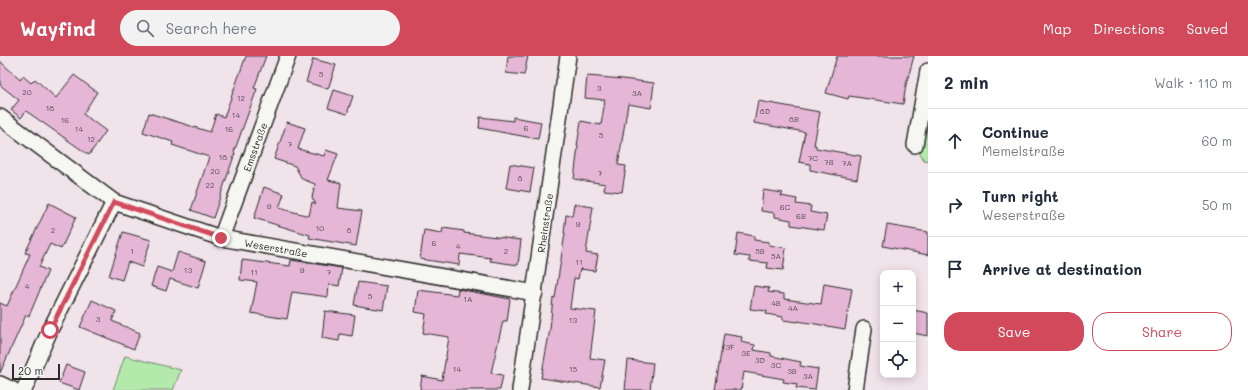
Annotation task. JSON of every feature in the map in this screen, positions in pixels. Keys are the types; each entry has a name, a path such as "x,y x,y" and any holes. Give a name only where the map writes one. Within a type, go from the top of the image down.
{"street":[{"name":"Emsstraße","path":"221,238 288,56"},
{"name":"Rheinstraße","path":"520,390 568,56"},
{"path":"915,145 928,72"},
{"name":"Weserstraße","path":"0,117 114,202 221,238 535,293"},
{"path":"24,390 50,330 114,202"},
{"path":"855,390 864,329"},
{"path":"0,384 13,390"}],"green space":[{"path":"928,71 928,161 924,160 915,145"},
{"path":"125,356 181,370 173,390 113,390"}],"building":[{"path":"246,56 266,56 254,88 257,89 234,152 235,153 213,218 191,210 209,157 172,145 173,142 143,132 149,113 210,132 216,114 224,117"},
{"path":"508,56 528,56 524,75 506,73"},
{"path":"837,56 914,56 906,85 903,104 849,96 848,99 826,93"},
{"path":"313,59 336,65 328,89 306,82"},
{"path":"0,61 20,80 23,76 31,83 35,79 56,98 74,75 97,92 83,114 106,131 89,155 26,111 21,118 11,110 19,100 0,85"},
{"path":"587,76 654,83 651,108 628,104 618,165 626,166 622,192 604,190 605,184 574,179 581,121 601,125 605,100 585,98"},
{"path":"334,90 353,96 347,114 328,108"},
{"path":"758,101 820,112 814,145 816,145 816,148 861,156 857,179 810,170 810,164 799,162 805,132 754,123"},
{"path":"480,117 513,121 513,117 541,122 538,139 479,128"},
{"path":"287,122 305,128 298,149 324,156 326,150 338,154 328,180 341,183 338,208 362,211 356,246 309,238 310,235 254,218 264,187 284,194 279,208 309,216 312,202 316,204 312,198 315,184 302,179 295,166 274,159"},
{"path":"510,164 534,168 530,192 506,188"},
{"path":"763,190 783,193 781,196 797,199 796,204 811,206 810,212 827,215 824,230 791,225 791,220 775,217 775,213 761,211"},
{"path":"49,203 76,217 61,249 50,244 39,267 48,271 29,316 26,315 0,373 0,303 7,306 30,254 25,253"},
{"path":"574,204 593,207 586,253 598,255 595,271 580,269 578,279 574,278 570,308 596,311 590,358 605,360 600,387 541,378 550,329 553,297 555,298 565,233 566,215 572,216"},
{"path":"887,225 928,232 928,255 883,246"},
{"path":"443,228 464,231 464,233 521,240 518,265 490,261 491,258 460,254 459,265 420,259 424,230 442,233"},
{"path":"123,232 151,240 142,267 128,262 122,280 109,276"},
{"path":"738,233 754,236 754,240 769,242 769,245 786,248 783,270 767,268 768,263 749,261 750,257 735,255"},
{"path":"178,252 206,261 198,288 170,279 166,291 151,286 157,267 172,272"},
{"path":"242,260 290,266 291,260 342,268 339,286 329,284 328,297 292,292 287,319 251,313 257,282 240,280"},
{"path":"358,282 387,286 383,310 354,305"},
{"path":"824,284 852,289 845,329 783,320 783,317 766,314 767,311 750,309 754,286 769,288 768,292 784,294 784,299 821,304"},
{"path":"458,289 510,299 507,321 503,321 491,373 503,375 500,390 420,390 422,376 442,380 449,337 423,333 426,314 415,312 418,290 457,295"},
{"path":"92,300 116,311 112,321 140,333 134,349 80,327"},
{"path":"325,311 355,315 352,336 340,334 339,341 322,338"},
{"path":"916,311 928,313 928,336 916,334"},
{"path":"724,334 742,337 741,342 755,345 754,350 771,353 771,356 801,362 800,366 818,369 815,390 796,388 797,384 783,382 784,379 744,372 741,390 715,390"},
{"path":"628,360 653,363 650,390 625,390"},
{"path":"66,365 85,372 79,390 59,383"}],"route":[{"path":"50,330 114,202 221,238"}]}
